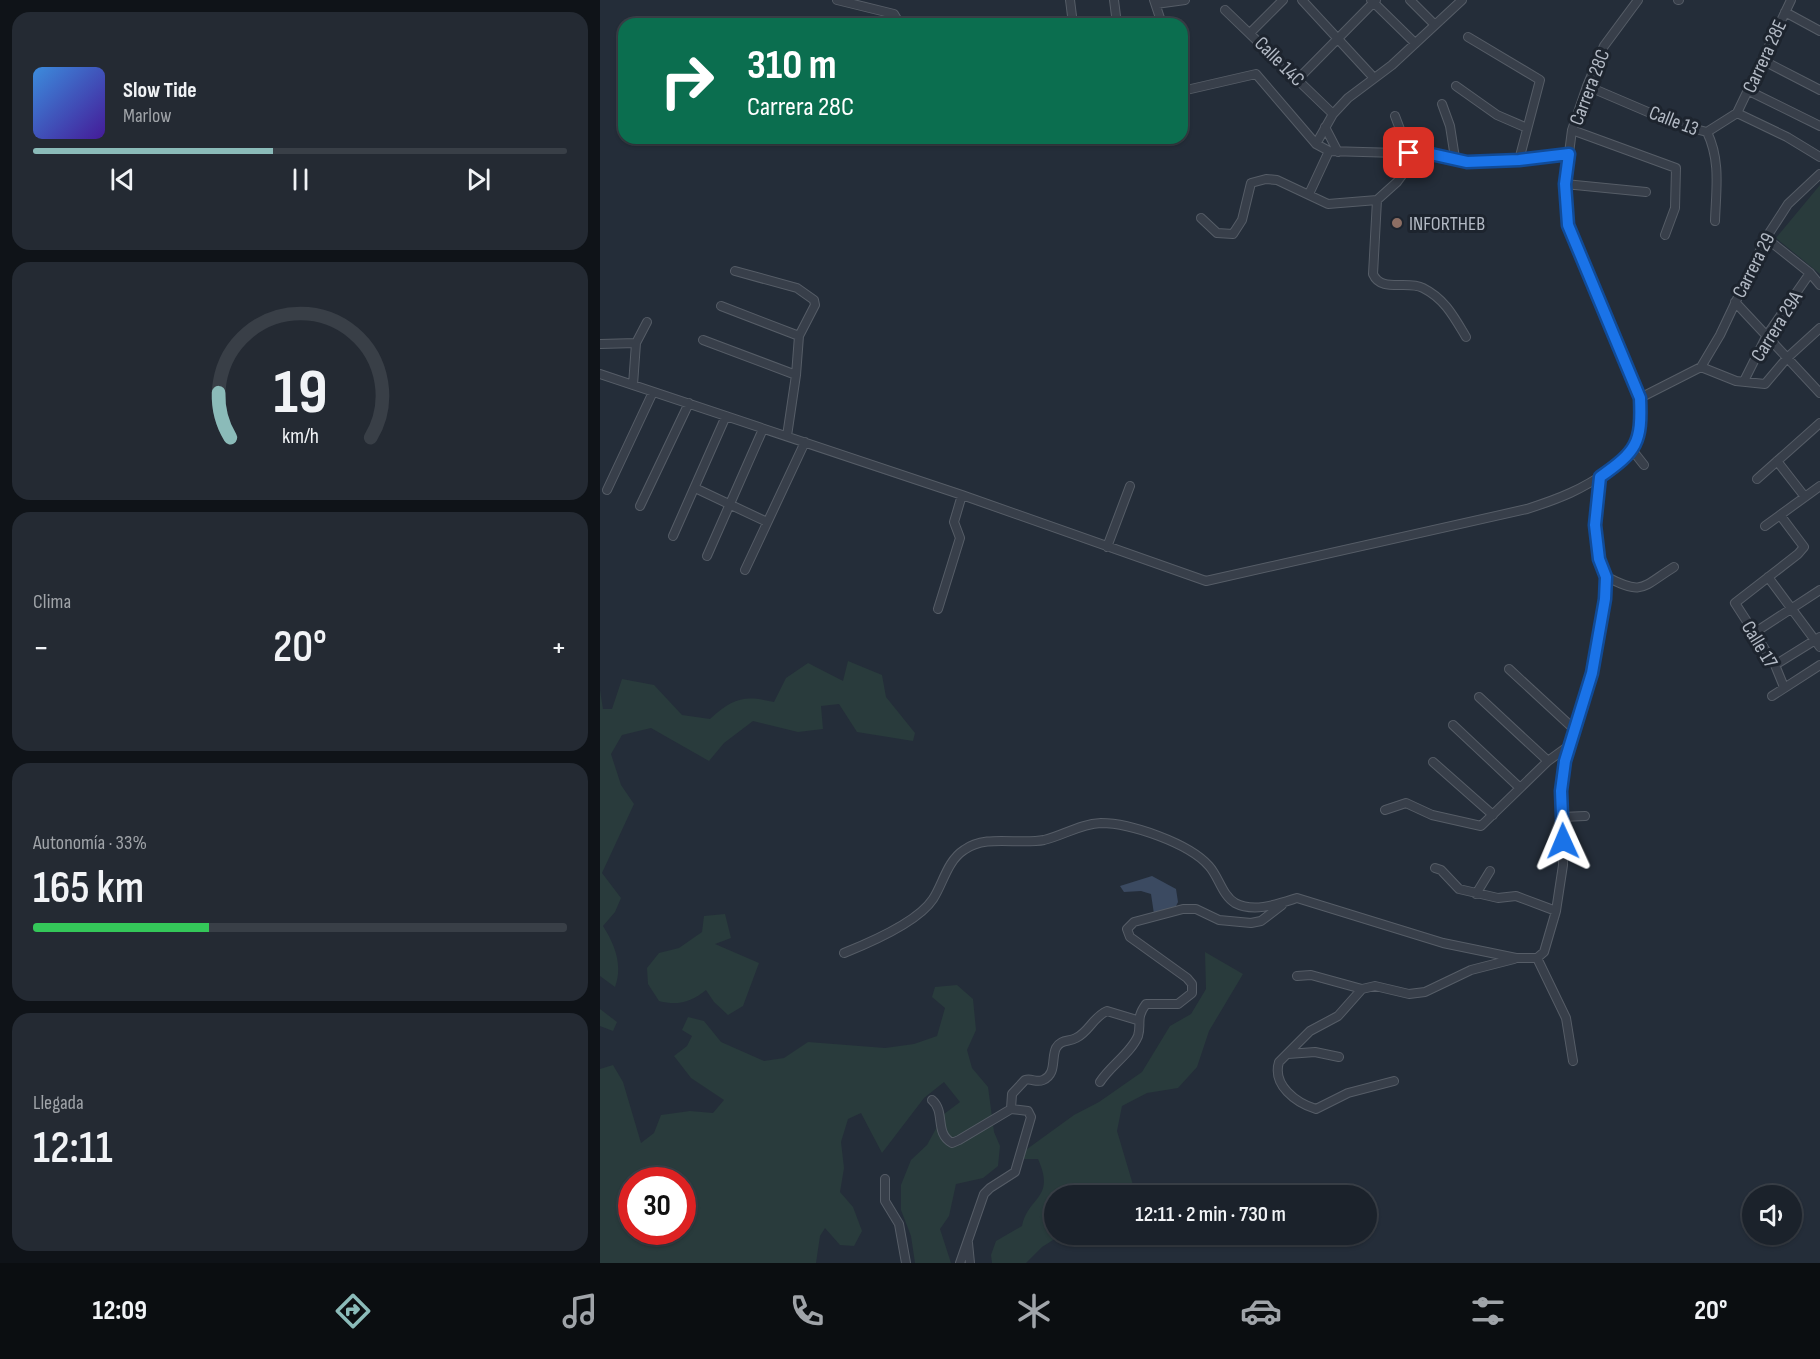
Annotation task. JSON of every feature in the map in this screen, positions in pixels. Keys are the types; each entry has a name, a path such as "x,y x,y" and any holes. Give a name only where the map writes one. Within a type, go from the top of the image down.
{"street":[{"path":"837,0 894,14 896,18"},
{"path":"1071,0 1072,18"},
{"path":"1114,0 1116,18"},
{"path":"1160,18 1155,2 1185,0"},
{"path":"1251,32 1283,0"},
{"path":"1302,0 1374,78"},
{"path":"1410,0 1434,24"},
{"path":"1316,144 1333,114 1462,0"},
{"name":"Carrera 28E","path":"1737,113 1791,0"},
{"path":"1298,79 1373,1 1415,43"},
{"name":"Carrera 28C","path":"1633,451 1641,422 1640,398 1568,225 1565,184 1572,130 1587,86 1604,46 1635,1"},
{"name":"Calle 14C","path":"1225,10 1251,32 1333,114"},
{"path":"1785,12 1820,31"},
{"path":"1467,37 1540,80 1519,160"},
{"path":"1762,60 1820,90"},
{"path":"1188,88 1256,74 1316,144 1333,152 1409,153 1455,158 1467,162 1519,160 1569,154"},
{"path":"1456,86 1497,116 1527,128"},
{"name":"Calle 13","path":"1587,86 1676,124 1707,132 1737,113"},
{"path":"1749,91 1820,126"},
{"path":"1442,104 1450,126 1455,158"},
{"path":"1737,113 1787,137 1820,157"},
{"path":"1395,116 1409,153"},
{"path":"1309,194 1333,152 1325,127"},
{"path":"1572,130 1676,168 1675,208 1665,235"},
{"path":"1707,132 1718,162 1715,221"},
{"path":"1201,218 1217,233 1233,234 1242,220 1251,183 1266,179 1277,180 1328,204 1377,200 1398,182 1410,163 1422,155"},
{"name":"Carrera 29","path":"1701,367 1766,238 1788,204 1820,174"},
{"path":"1565,184 1646,192"},
{"path":"1377,200 1373,257 1375,279 1384,285 1413,285 1441,300 1466,337"},
{"path":"1766,238 1810,273 1820,285"},
{"path":"735,271 797,288 811,296 815,305 799,336 787,436"},
{"name":"Carrera 29A","path":"1744,381 1767,335 1810,273"},
{"path":"1735,302 1820,393"},
{"path":"721,306 799,336"},
{"path":"633,385 636,344 646,322"},
{"path":"1640,398 1701,367 1720,377 1765,384 1787,357 1820,328"},
{"path":"703,340 796,375"},
{"path":"600,344 636,344"},
{"path":"600,374 962,495 1206,581 1527,509 1582,490 1633,451 1644,465"},
{"path":"607,490 653,392"},
{"path":"640,506 689,403"},
{"path":"673,536 726,416"},
{"path":"1757,479 1820,423"},
{"path":"707,556 763,429"},
{"path":"745,570 805,442"},
{"path":"1777,461 1805,497"},
{"path":"844,953 869,943 921,912 932,899 950,865 961,851 974,844 1045,839 1085,825 1121,825 1176,843 1209,866 1227,897 1236,903 1254,907 1297,898 1413,936 1516,958 1537,958 1544,952 1556,911 1563,864 1561,791 1570,744 1592,673 1605,599 1606,577 1599,559 1595,525 1600,477"},
{"path":"1107,548 1130,486"},
{"path":"1765,526 1820,486"},
{"path":"695,488 767,522"},
{"path":"938,609 960,538 954,522 962,495"},
{"path":"1780,515 1804,547 1768,577 1790,608 1817,639 1820,647"},
{"path":"1606,577 1630,590 1638,589 1674,567"},
{"name":"Calle 17","path":"1768,577 1735,603 1775,664 1784,687"},
{"path":"1755,633 1820,590"},
{"path":"1775,664 1817,639"},
{"path":"1772,696 1820,666"},
{"path":"1509,669 1574,729"},
{"path":"1479,697 1548,761"},
{"path":"1453,725 1519,787"},
{"path":"1385,810 1406,803 1432,815 1481,826 1519,787 1570,744"},
{"path":"1433,762 1493,815"},
{"path":"1562,817 1585,816"},
{"path":"1435,868 1441,870 1459,889 1498,898 1516,896 1556,911"},
{"path":"1476,894 1490,871"},
{"path":"1100,1082 1134,1042 1138,1035 1137,1020 1146,1004 1178,1004 1192,993 1191,984 1187,978 1130,937 1127,928 1134,922 1183,909 1196,909 1219,920 1251,923 1261,921 1286,902"},
{"path":"1297,976 1311,975 1362,989 1375,986 1409,994 1425,992 1471,970 1516,958"},
{"path":"1537,958 1566,1018 1573,1061"},
{"path":"1362,989 1338,1016 1310,1031 1279,1062 1277,1076 1284,1088 1299,1102 1316,1108 1348,1093 1394,1081"},
{"path":"1011,1109 1012,1094 1018,1087 1025,1080 1043,1080 1051,1074 1055,1050 1060,1043 1074,1040 1083,1034 1099,1014 1107,1011 1137,1020"},
{"path":"1288,1054 1315,1052 1339,1057"},
{"path":"932,1100 938,1108 943,1134 952,1143 972,1134 1011,1109 1028,1111 1030,1117 1018,1153 1015,1172 984,1194 960,1263"},
{"path":"885,1179 885,1201 899,1224 906,1263"},
{"path":"968,1241 970,1263"}],"shaded area":[{"path":"1820,185 1820,274 1776,238"},
{"path":"848,661 882,675 886,697 915,733 913,741 857,732 839,704 821,706 823,729 798,732 753,721 724,743 709,761 651,728 622,735 611,754 621,785 634,804 602,873 621,898 615,912 603,926 611,940 618,963 615,987 600,976 600,690 603,709 612,709 622,679 654,685 682,715 710,719 726,706 739,700 754,699 774,702 786,678 808,663 843,681"},
{"path":"725,914 731,938 715,944 759,963 743,1006 728,1015 714,1002 706,990 684,1002 659,1001 648,984 647,968 659,953 679,948 702,932 704,916"},
{"path":"1205,952 1243,974 1209,1031 1197,1067 1178,1088 1147,1093 1122,1106 1117,1131 1133,1185 1044,1185 1045,1245 1026,1263 992,1263 991,1255 996,1241 1022,1226 1025,1216 1042,1190 1043,1172 1038,1159 1024,1159 1023,1152 1074,1115 1099,1102 1142,1072 1170,1026 1191,1014 1206,989"},
{"path":"957,985 973,999 976,1030 967,1050 972,1068 988,1087 994,1132 1000,1146 998,1166 983,1178 956,1184 949,1216 940,1229 951,1263 915,1263 911,1236 901,1210 901,1185 911,1160 927,1145 944,1114 960,1102 944,1082 924,1098 882,1153 861,1113 848,1119 841,1142 844,1168 840,1192 853,1207 862,1231 854,1246 840,1245 825,1228 820,1236 816,1263 600,1263 600,1069 613,1065 623,1082 641,1143 654,1133 661,1115 690,1111 713,1113 724,1100 691,1078 674,1056 687,1046 692,1036 682,1030 688,1017 704,1021 721,1042 764,1061 784,1058 808,1042 885,1048 914,1044 937,1036 945,1008 932,997 935,987"},
{"path":"600,1009 617,1022 613,1031 600,1026"}],"water":[{"path":"1152,876 1176,889 1178,902 1176,906 1154,914 1151,894 1141,891 1124,892 1120,886"}],"place":[{"name":"INFORTHEB","path":"1397,223"}],"route":[{"path":"1409,153 1431,154 1467,162 1519,160 1569,154 1565,184 1568,225 1640,398 1641,422 1633,451 1600,477 1595,525 1599,559 1606,577 1605,599 1592,673 1565,761 1561,791 1563,841"}]}
